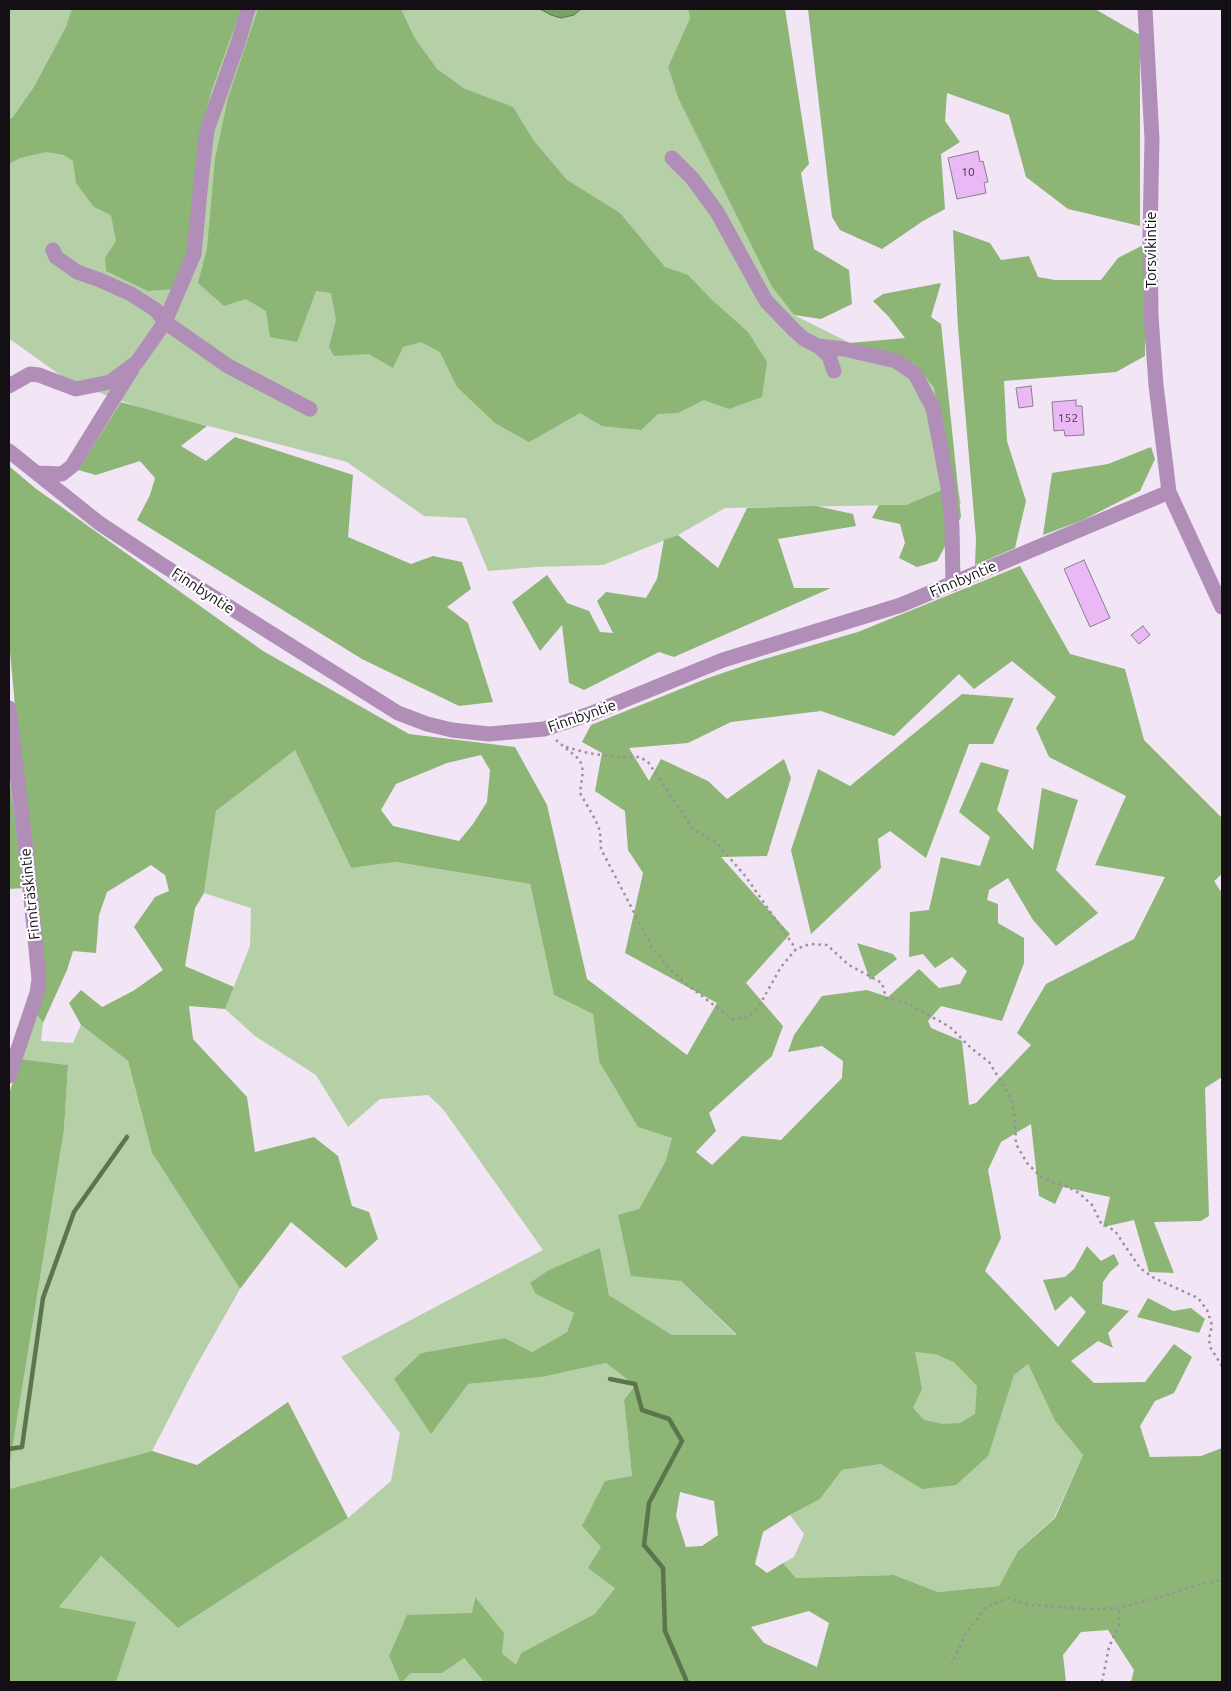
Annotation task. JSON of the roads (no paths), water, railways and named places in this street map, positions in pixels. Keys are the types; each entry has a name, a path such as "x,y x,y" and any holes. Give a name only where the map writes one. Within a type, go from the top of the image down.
{"street":[{"path":"38,473 62,474 72,466 137,362 165,322 194,254 207,130 248,9"},
{"name":"Torsvikintie","path":"1145,9 1152,139 1151,316 1156,385 1168,492 1222,607"},
{"path":"672,158 692,178 718,212 766,302 804,339 818,346 829,356 833,363 834,371"},
{"path":"53,250 56,258 78,272 131,294 156,310 165,322 228,366 310,409"},
{"path":"818,346 896,361 915,374 923,387 933,408 949,493 952,527 953,584"},
{"path":"9,386 30,374 39,375 76,389 110,382 137,362"},
{"name":"Finnbyntie","path":"9,451 100,523 160,564 398,713 426,724 452,730 489,734 544,729 590,714 723,660 901,605 1168,492"},
{"name":"Finnträskintie","path":"9,708 39,979 37,993 9,1076"}],"waterway":[{"path":"9,1449 22,1447 43,1298 74,1212 127,1137"},
{"path":"610,1379 635,1384 642,1410 669,1419 682,1441 649,1503 644,1545 663,1568 665,1631 687,1682"}]}
